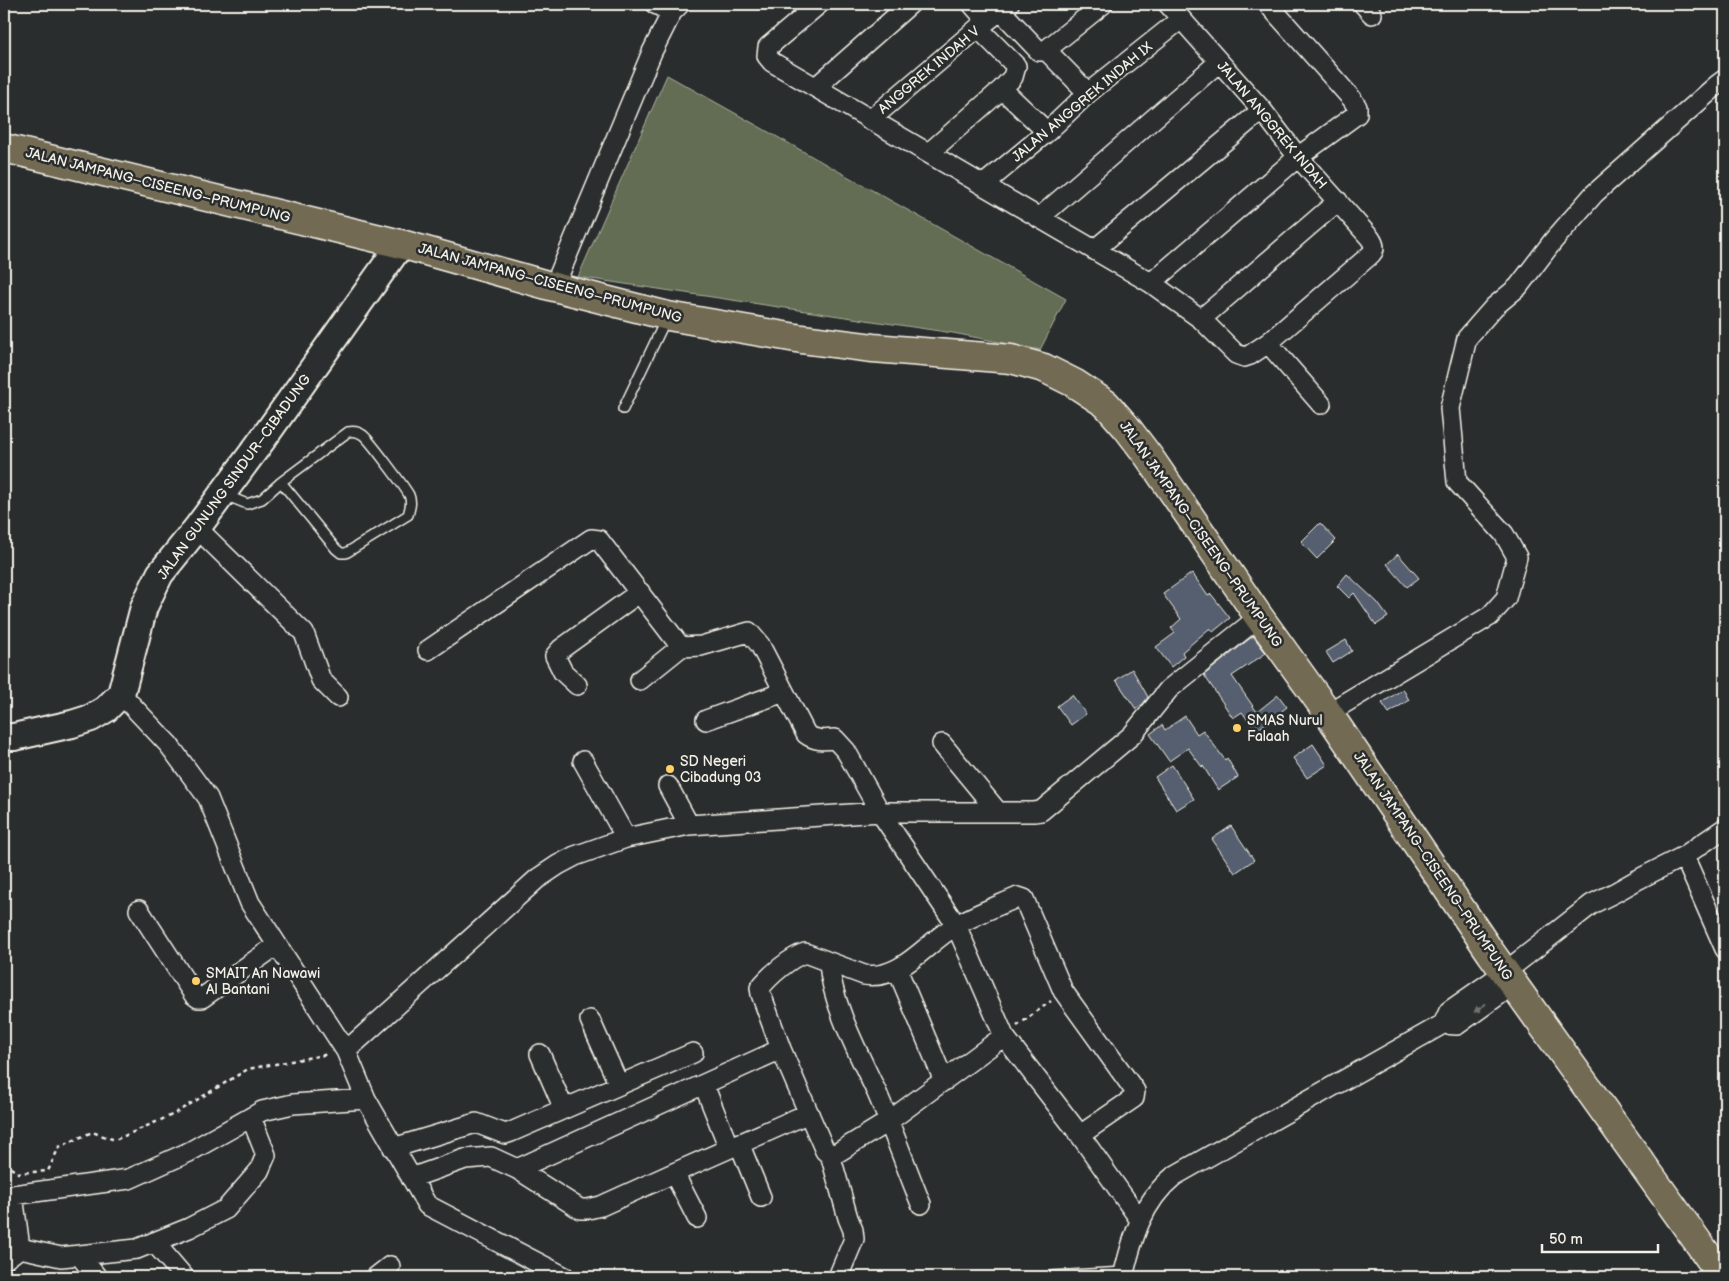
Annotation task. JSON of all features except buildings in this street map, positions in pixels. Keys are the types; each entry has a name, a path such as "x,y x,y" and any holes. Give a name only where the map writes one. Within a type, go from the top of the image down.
{"main road":[{"name":"JALAN JAMPANG–CISEENG–PRUMPUNG","path":"4,148 401,244 554,287 668,316 802,339 873,348 1011,359 1044,368 1074,383 1106,404 1128,428 1328,713 1509,978 1718,1270"}],"street":[{"path":"554,287 652,52 672,14 655,4"},
{"path":"819,4 768,48 767,56 772,62 870,120 930,152 1151,283 1201,319 1236,354 1244,357 1268,344 1321,404"},
{"path":"816,87 910,4"},
{"path":"972,4 994,16 1039,50 1046,50 1103,4"},
{"name":"JALAN ANGGREK INDAH","path":"1168,4 1262,110 1298,157 1370,238 1374,247 1373,252 1369,256 1268,344"},
{"path":"1151,283 1298,157 1357,114 1357,107 1268,4"},
{"path":"930,152 1002,89 1013,77 1016,66 994,16"},
{"name":"ANGGREK INDAH V","path":"870,120 994,16"},
{"name":"JALAN ANGGREK INDAH IX","path":"983,185 1047,132 1088,93 1181,19"},
{"path":"1046,50 1088,93"},
{"path":"1039,218 1219,62"},
{"path":"1328,713 1490,616 1506,598 1517,557 1504,534 1457,482 1450,408 1467,338 1494,307 1518,286 1553,241 1594,194 1725,79"},
{"path":"1002,89 1047,132"},
{"path":"1094,250 1262,110"},
{"path":"1201,319 1338,201"},
{"name":"JALAN GUNUNG SINDUR–CIBADUNG","path":"4,737 72,724 91,718 106,710 120,694 144,607 160,574 266,436 401,244"},
{"path":"197,528 304,633 321,680 338,697"},
{"path":"428,650 591,539 599,540 681,648"},
{"path":"577,685 563,672 555,656 561,649 640,592"},
{"path":"346,1051 537,879 575,856 626,838 689,825 880,812 1034,812 1041,810 1132,735 1168,689 1259,617"},
{"path":"640,680 681,648 700,646 749,632 760,645 806,734 811,738 835,739 846,751 880,812 956,925 1004,1036 1080,1135 1140,1220"},
{"path":"706,720 784,692"},
{"path":"120,694 168,745 208,798 250,904 346,1051 366,1099 427,1204 565,1277"},
{"path":"942,744 998,812"},
{"path":"583,761 626,838"},
{"path":"668,786 689,825"},
{"path":"1117,1275 1148,1204 1164,1184 1174,1176 1443,1024 1449,1011 1509,978 1592,904 1684,856 1725,828"},
{"path":"1684,856 1725,949"},
{"path":"1004,1036 889,1121 837,1153 830,1154 825,1151 781,1049 760,988 765,981 798,955 805,953 829,964 864,976 874,977 897,969 956,925 1018,897 1024,899 1063,991 1135,1091 1134,1098 1080,1135"},
{"path":"139,910 194,995 198,998 202,998 277,945"},
{"path":"829,964 836,1001 889,1121 921,1204"},
{"path":"897,969 944,1081"},
{"path":"590,1020 619,1085"},
{"path":"517,1169 781,1049"},
{"path":"393,1148 476,1123 505,1134 693,1053"},
{"path":"540,1054 564,1109"},
{"path":"704,1085 760,1197"},
{"path":"20,1248 13,1195 129,1178 189,1152 262,1111 293,1104 366,1099"},
{"path":"411,1178 466,1159 491,1157 517,1169 580,1209 588,1209 601,1206 809,1113"},
{"path":"20,1248 60,1258 137,1248 189,1228 226,1209 259,1171 266,1154 251,1117"},
{"path":"830,1154 854,1239 838,1277"},
{"path":"676,1172 679,1183 697,1218"},
{"path":"154,1242 184,1277"},
{"path":"4,1260 20,1248"},
{"path":"79,1255 96,1277"}],"lane":[{"path":"623,409 668,316"},
{"path":"222,494 247,504 262,499 281,482 348,432 354,431 366,437 407,491 411,502 410,508 408,515 346,553 342,553 336,549 281,482"},
{"path":"1052,1276 1117,1275"}],"path":[{"path":"1004,1036 1063,991"},
{"path":"4,1163 18,1173 48,1172 59,1147 92,1132 115,1140 172,1115 248,1070 346,1051"}],"green space":[{"path":"667,75 1066,299 1040,350 953,333 578,277"}],"place":[{"name":"SMAS Nurul Falaah","path":"1237,728"},
{"name":"SD Negeri Cibadung 03","path":"670,769"},
{"name":"SMAIT An Nawawi Al Bantani","path":"196,981"}]}
